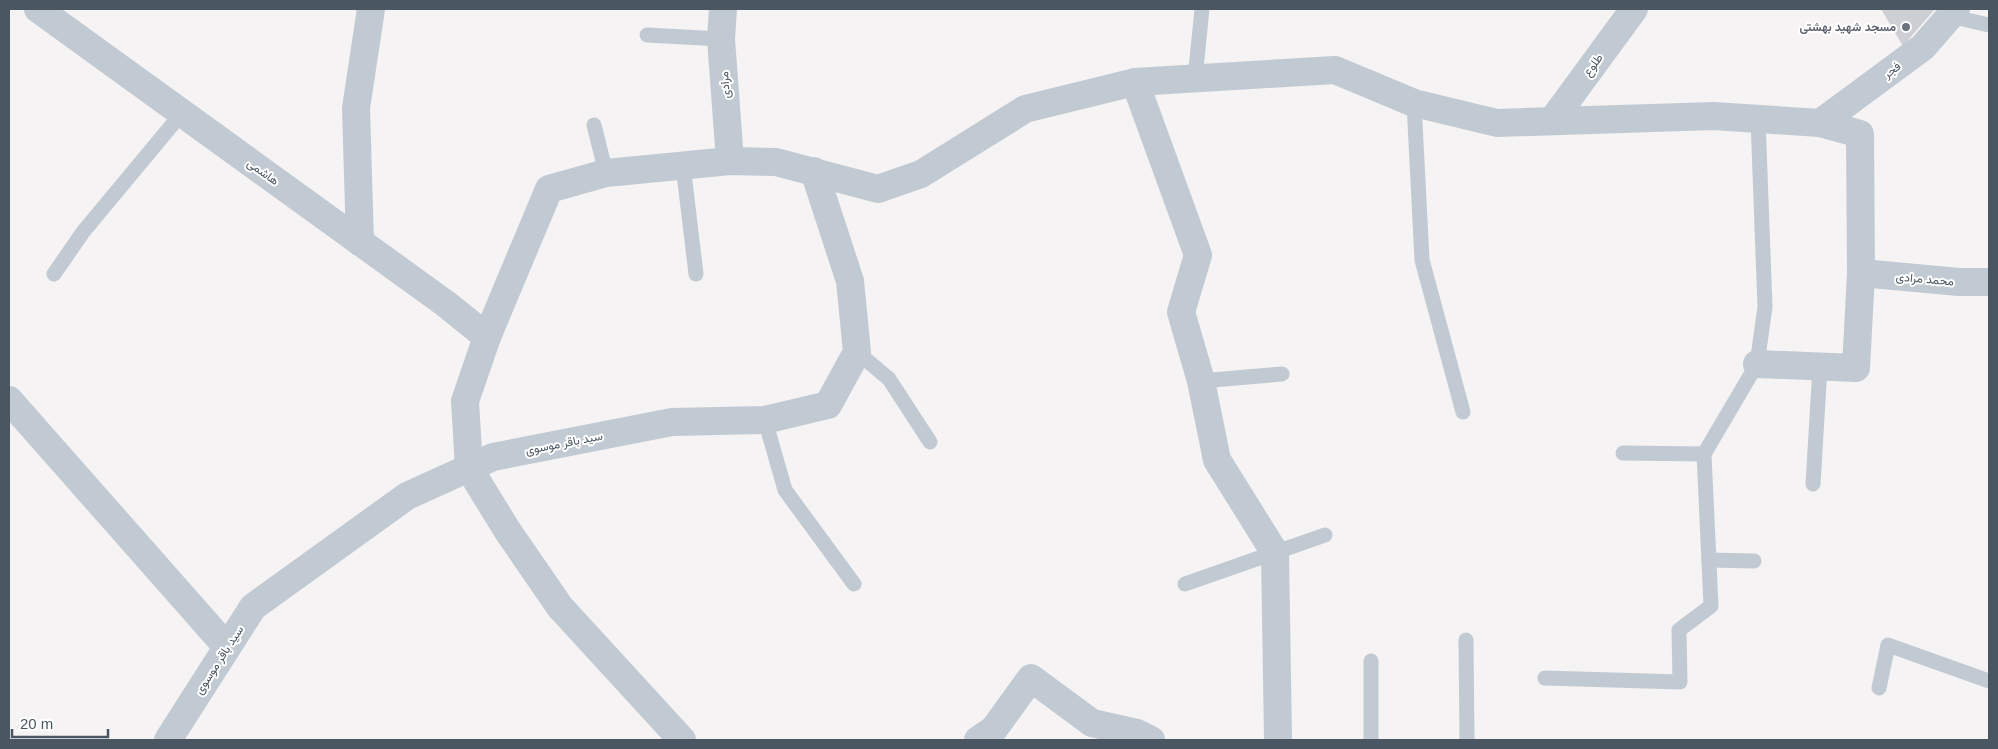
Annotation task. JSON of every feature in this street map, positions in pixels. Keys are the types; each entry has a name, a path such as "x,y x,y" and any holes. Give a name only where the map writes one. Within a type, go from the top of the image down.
{"street":[{"name":"هاشمی","path":"38,9 446,304 487,337"},
{"path":"360,242 356,108 371,9"},
{"name":"مرادی","path":"723,9 722,39 730,161"},
{"name":"طلوع","path":"1552,121 1634,9"},
{"name":"فجر","path":"1820,123 1923,47 1953,12"},
{"path":"682,740 560,607 507,530 469,468 465,401 487,337 549,189 606,173 730,161 776,162 878,188 921,174 1025,109 1135,82 1335,70 1414,102 1496,122 1714,116 1820,123 1860,134 1861,273 1856,368 1756,364"},
{"path":"1135,82 1198,256 1181,312 1201,381 1217,460 1275,553 1278,740"},
{"path":"814,171 850,281 857,352"},
{"name":"محمد مرادی","path":"1861,273 1959,282 1989,282"},
{"name":"سید باقر موسوی","path":"168,740 253,607 408,496 493,457 672,422 765,420 828,405 857,352"},
{"path":"9,400 227,647"},
{"path":"978,740 994,729 1031,678 1092,723 1137,733 1151,740"}],"lane":[{"path":"1195,79 1202,9"},
{"path":"1953,12 1989,25"},
{"path":"647,35 722,39"},
{"path":"1414,102 1422,260 1463,412"},
{"path":"54,274 83,232 182,113"},
{"path":"1545,678 1680,682 1678,630 1711,606 1704,454 1756,364 1765,307 1758,119"},
{"path":"594,125 606,173"},
{"path":"683,165 696,274"},
{"path":"857,352 889,379 930,442"},
{"path":"1813,484 1820,366"},
{"path":"1201,381 1282,374"},
{"path":"765,420 785,490 854,584"},
{"path":"1623,453 1704,454"},
{"path":"1185,584 1325,535"},
{"path":"1709,560 1754,561"},
{"path":"1466,640 1467,740"},
{"path":"1879,688 1888,645 1989,681"},
{"path":"1371,661 1372,740"}],"building":[{"name":"مسجد شهید بهشتی","path":"1881,9 1935,9 1903,46"}],"place":[{"name":"مسجد شهید بهشتی","path":"1906,27"}]}
